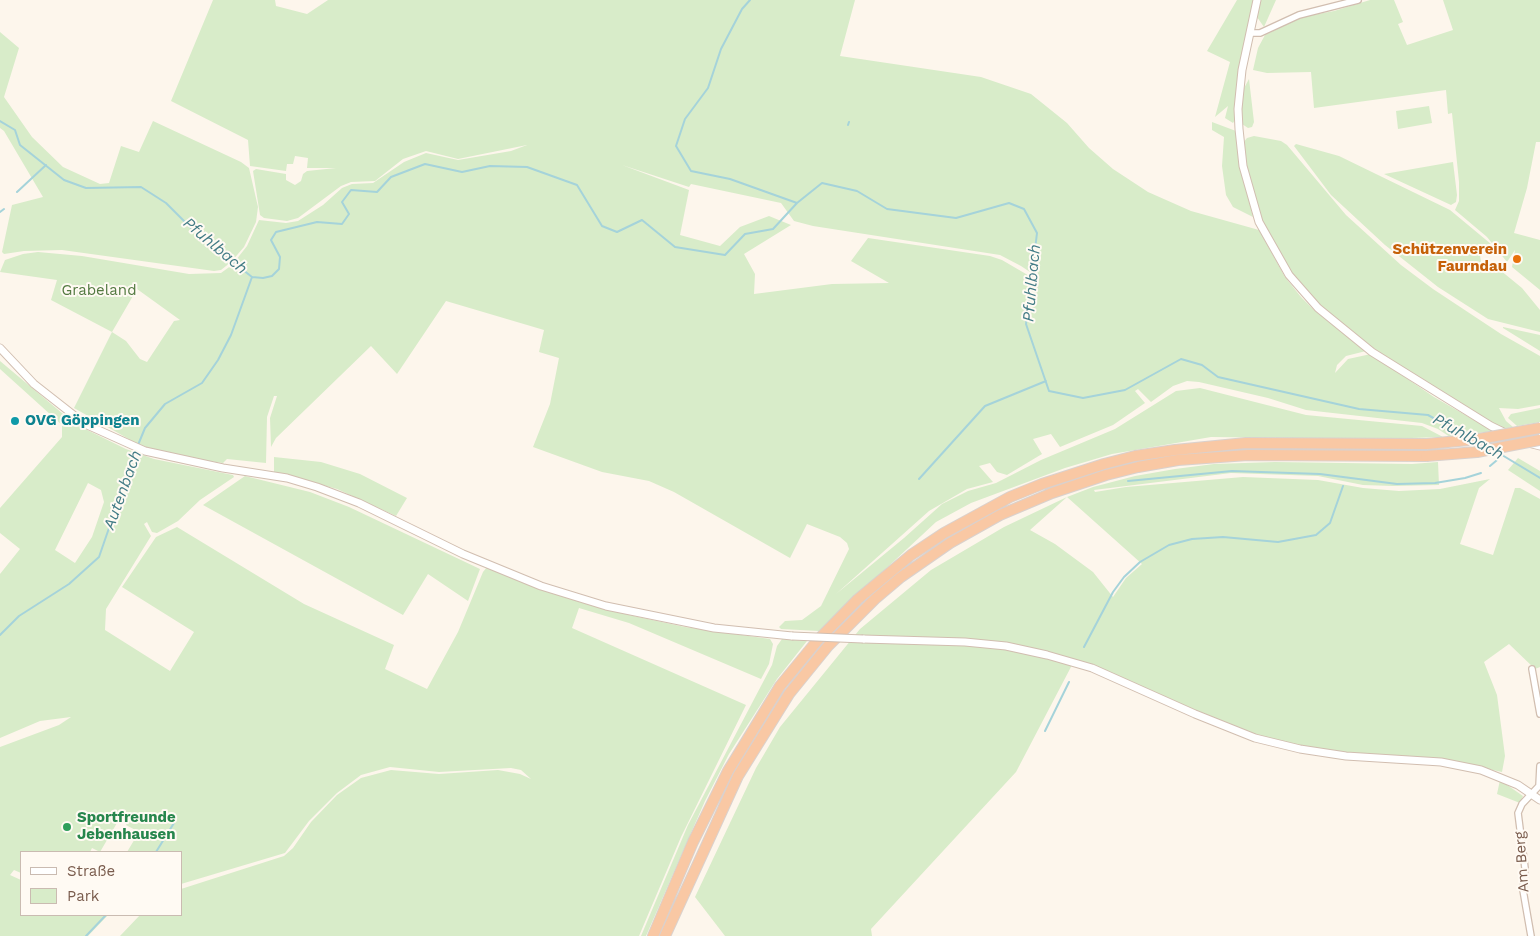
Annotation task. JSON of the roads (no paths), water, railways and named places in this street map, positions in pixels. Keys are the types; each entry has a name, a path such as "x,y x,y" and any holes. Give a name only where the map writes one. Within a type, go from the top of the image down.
{"highway":[{"path":"653,936 693,842 728,771 780,686 817,641 858,599 905,560 944,533 1010,497 1042,484 1135,456 1246,443 1427,444 1479,440 1540,428"},
{"path":"665,936 703,848 738,776 789,694 828,646 875,599 901,577 950,543 1000,515 1052,492 1106,475 1148,466 1214,456 1426,456 1478,452 1540,440"}],"street":[{"path":"1257,0 1242,70 1238,109 1243,166 1259,222 1289,275 1318,308 1372,352 1491,426 1524,442 1540,446"},
{"path":"1250,33 1260,33 1299,15 1358,0"},
{"path":"0,348 34,384 85,424 126,444 145,451 214,466 287,478 317,486 359,502 477,560 542,586 606,606 714,628 792,636 965,642 1047,655 1092,668 1220,725 1255,738 1300,749 1346,756 1441,762 1492,773 1518,784 1540,800"},
{"path":"1532,669 1540,714"},
{"path":"1533,794 1539,786 1540,766"},
{"name":"Am Berg","path":"1531,936 1523,890 1525,868 1518,813 1522,804 1533,794"}],"waterway":[{"path":"750,0 742,9 721,49 708,88 685,119 676,146 691,171 730,179 797,203"},
{"name":"Pfuhlbach","path":"0,121 15,130 20,145 64,180 86,188 141,187 166,203 196,233 252,277 263,278 272,276 279,269 280,257 271,240 276,232 317,222 342,224 349,214 342,202 351,190 377,192 391,177 425,164 462,172 490,166 527,167 577,185 602,226 617,232 642,220 675,247 725,255 745,234 773,229 797,203 822,183 857,191 887,209 956,218 1009,203 1024,209 1037,233 1026,324 1049,391 1083,398 1125,390 1181,359 1202,365 1218,377 1359,409 1428,415 1466,436"},
{"path":"17,192 46,165"},
{"path":"0,212 4,209"},
{"name":"Autenbach","path":"138,445 145,428 165,404 202,383 218,360 231,335 252,277"},
{"path":"919,479 985,406 1046,381"},
{"name":"Autenbach","path":"0,635 19,616 69,584 99,557 136,450"},
{"name":"Pfuhlbach","path":"1497,452 1540,478"},
{"path":"1490,466 1503,455"},
{"path":"1128,481 1232,471 1320,474 1397,484 1435,483 1481,473"},
{"path":"1084,647 1113,592 1124,577 1140,562 1169,545 1192,539 1223,537 1278,542 1316,535 1330,523 1343,486"},
{"path":"1045,731 1069,682"},
{"path":"157,851 174,823"},
{"path":"86,936 105,916"}],"place":[{"name":"Schützenverein Faurndau","path":"1517,259"},
{"name":"OVG Göppingen","path":"15,421"},
{"name":"Sportfreunde Jebenhausen","path":"67,827"}],"park label":[{"name":"Grabeland","path":"99,291"}]}
